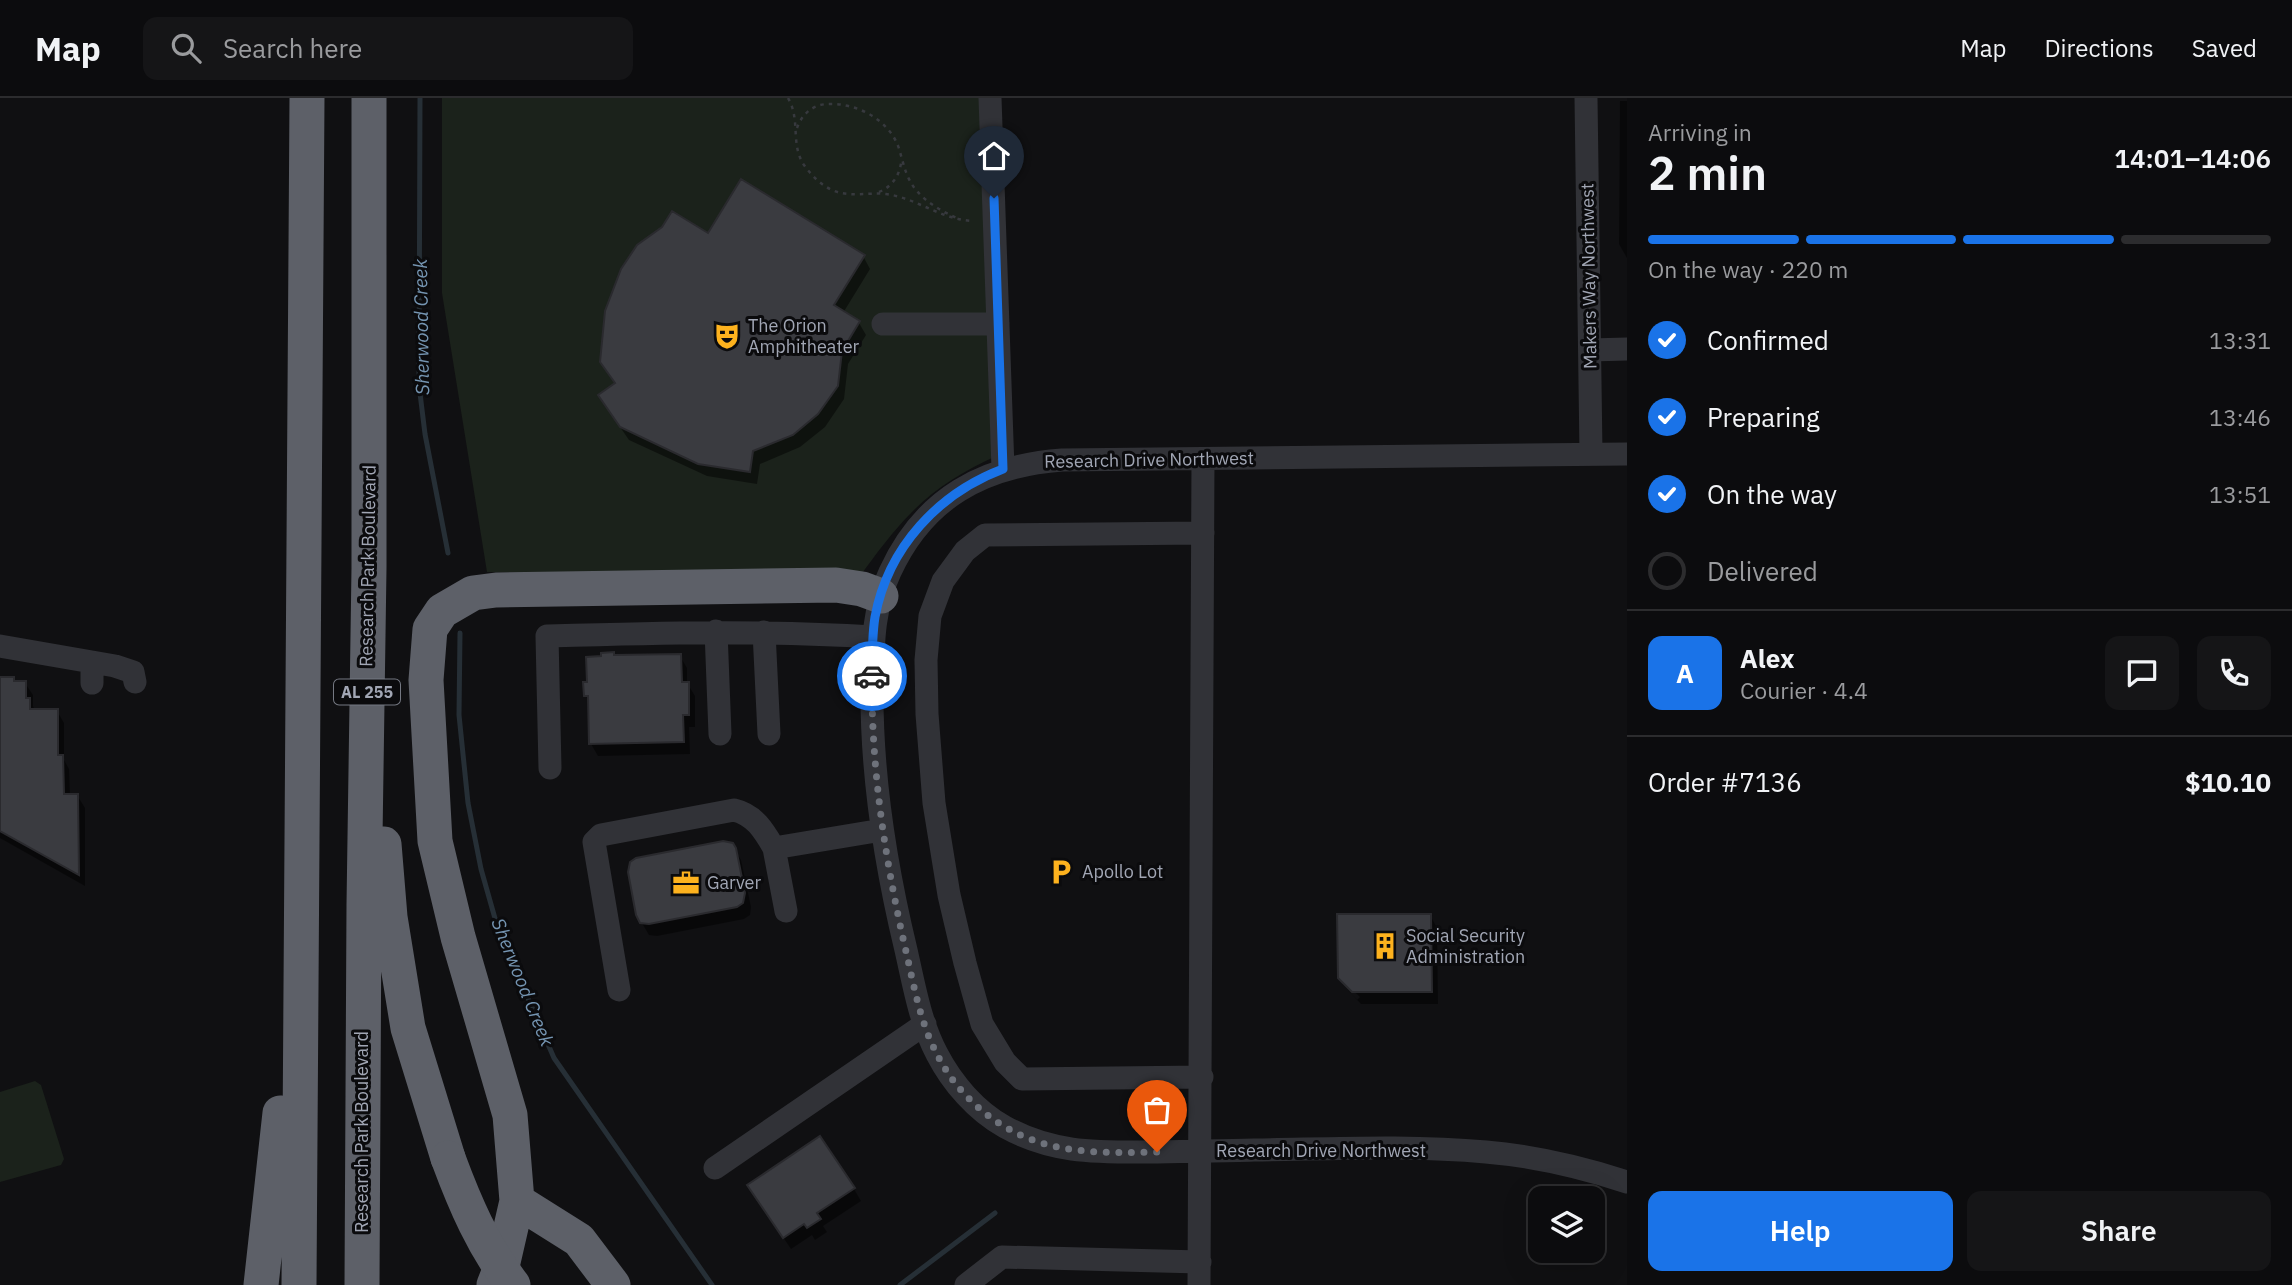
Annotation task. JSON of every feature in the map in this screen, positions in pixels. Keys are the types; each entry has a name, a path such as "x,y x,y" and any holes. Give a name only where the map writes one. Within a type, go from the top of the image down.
{"highway":[{"path":"299,1285 307,98"},
{"name":"Research Park Boulevard","path":"362,1285 369,98"},
{"path":"494,1285 503,1262 517,1201 510,1115 458,937 435,841 426,680 430,629 442,611 459,599 473,593 496,590 836,585 862,589 881,596"},
{"path":"367,658 392,930 408,1028 447,1158 468,1211 495,1261 513,1285"},
{"path":"261,1285 300,922"},
{"path":"517,1201 579,1240 613,1285"}],"street":[{"path":"990,98 1003,469"},
{"name":"Makers Way Northwest","path":"1586,98 1591,453"},
{"path":"883,324 998,324"},
{"path":"1590,350 1627,349"},
{"name":"Research Drive Northwest","path":"1627,454 1062,460 1003,469 971,482 936,508 902,549 881,596 873,637 872,713 882,830 896,908 925,1024 938,1058 969,1099 1002,1125 1053,1147 1085,1152 1486,1152 1569,1165 1627,1182"},
{"path":"1199,1285 1203,459"},
{"path":"1202,1077 1022,1079 1005,1062 982,1024 949,895 934,803 926,660 930,616 943,581 965,551 985,536 1203,533"},
{"path":"550,768 547,636 716,631 873,637"},
{"path":"716,631 720,734"},
{"path":"764,632 769,734"},
{"path":"0,646 92,672 115,666 133,672 135,682"},
{"path":"619,990 594,842 601,835 734,810 745,812 761,825 774,848 786,911"},
{"path":"774,848 882,830"},
{"path":"715,1168 925,1024"},
{"path":"966,1285 1002,1257 1200,1262"}],"path":[{"path":"788,98 795,112 795,140 800,158 821,183 842,194 884,194 906,199 944,217 983,221"},
{"path":"796,131 803,115 822,104 859,108 869,113 885,127 897,145 906,175 921,195 964,221"},
{"path":"872,196 890,186 897,178 901,159"}],"shaded area":[{"path":"442,98 990,98 994,457 930,495 891,535 860,576 487,572 442,293"},
{"path":"35,1081 41,1085 64,1159 61,1165 0,1182 0,1092"}],"building":[{"name":"The Orion Amphitheater","path":"741,179 865,255 834,305 860,321 842,351 838,386 818,414 793,435 753,451 750,472 698,464 620,427 598,395 615,383 600,362 605,311 621,269 637,245 662,227 672,211 708,233"},
{"path":"614,652 614,655 681,654 682,682 689,682 689,715 683,715 684,742 589,744 588,696 584,696 583,682 587,682 586,657"},
{"path":"0,677 14,677 14,681 26,681 26,698 30,698 30,709 58,709 58,755 63,755 64,794 78,794 79,875 0,831"},
{"name":"Garver","path":"723,841 733,843 736,848 745,893 743,903 737,907 649,924 640,923 628,872 630,862 636,858"},
{"name":"Social Security Administration","path":"1337,914 1431,914 1432,992 1352,992 1338,978"},
{"path":"820,1136 855,1188 817,1213 821,1219 807,1228 804,1224 783,1238 747,1185"}],"waterway":[{"name":"Sherwood Creek","path":"420,98 419,385 425,434 448,553"},
{"name":"Sherwood Creek","path":"460,633 459,715 468,803 481,869 498,929 554,1058 712,1285"},
{"path":"900,1285 995,1213"}],"way so far":[{"path":"872,676 875,767 896,908 925,1024 938,1058 969,1099 1002,1125 1021,1135 1071,1151 1157,1152"}],"place":[{"name":"The Orion Amphitheater","path":"727,336"},
{"name":"Apollo Lot","path":"1061,872"},
{"name":"Garver","path":"686,883"},
{"name":"Social Security Administration","path":"1385,946"}],"route":[{"path":"872,676 873,637 878,602 888,575 907,541 936,508 959,490 1003,469 994,198"}]}
